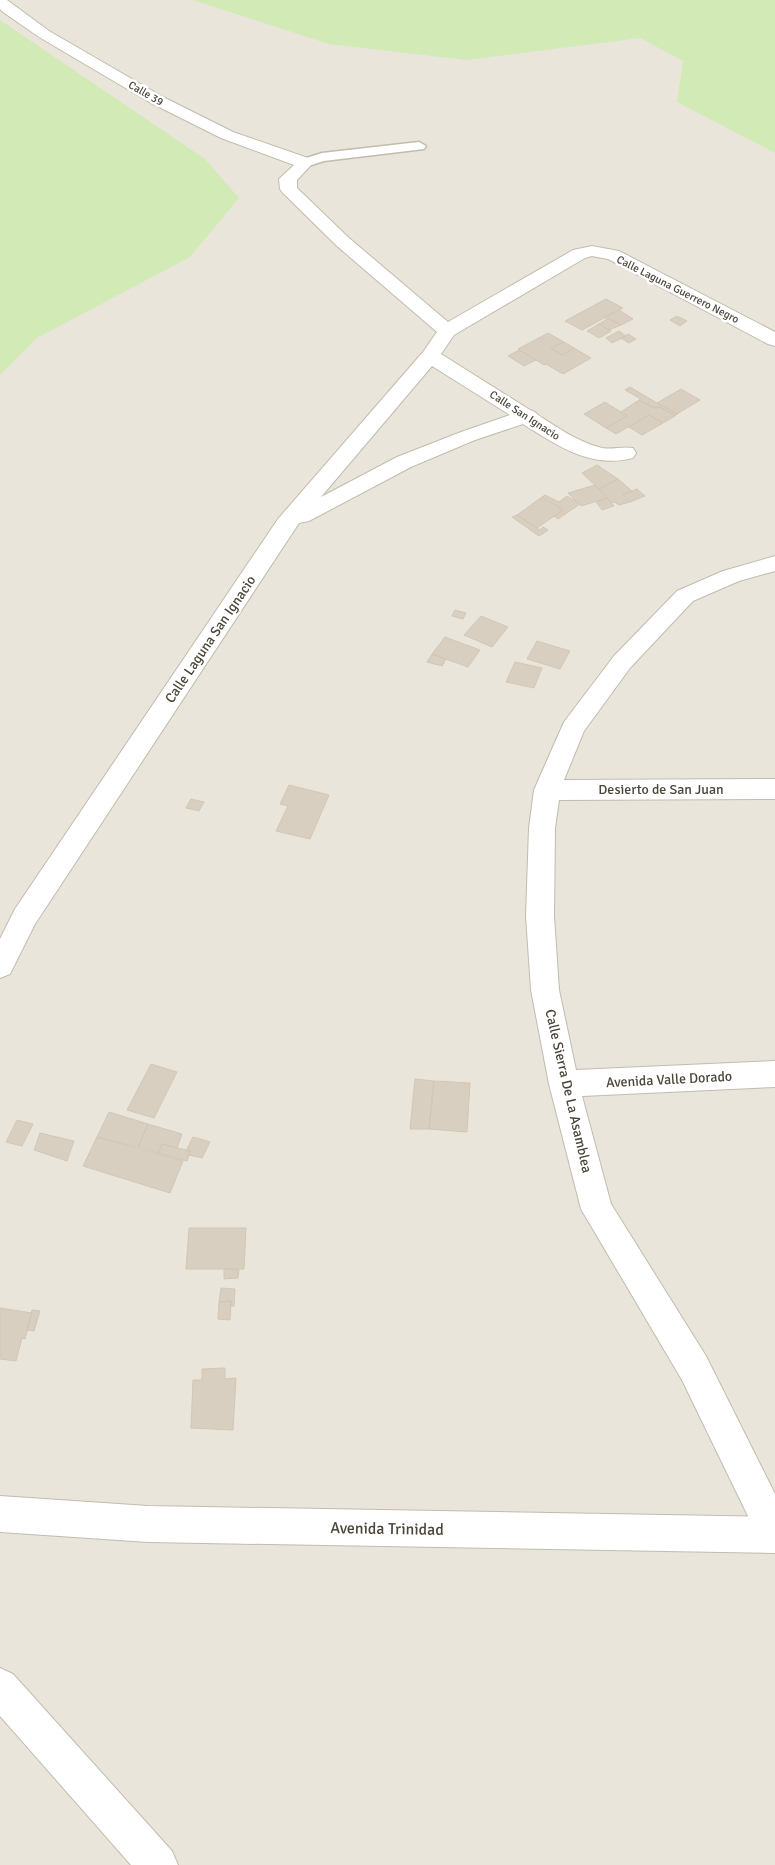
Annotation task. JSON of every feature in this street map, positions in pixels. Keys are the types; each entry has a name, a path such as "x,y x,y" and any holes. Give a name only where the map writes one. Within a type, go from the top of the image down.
{"street":[{"name":"Calle 39","path":"0,1 8,9 44,34 157,100 227,135 305,163"},
{"path":"305,163 288,179 289,189 343,242 447,331"},
{"name":"Calle Laguna Guerrero Negro","path":"447,331 578,254 592,251 614,255 775,340"},
{"name":"Calle Laguna San Ignacio","path":"0,966 25,917 286,524 430,356 447,331"},
{"name":"Calle San Ignacio","path":"430,356 528,416 564,441 602,455 626,453"},
{"path":"286,524 404,462 468,436 528,416"},
{"name":"Calle Sierra De La Asamblea","path":"775,563 731,576 685,596 622,662 573,728 547,790 542,828 540,916 545,990 564,1084 598,1209 694,1368 775,1534"},
{"name":"Desierto de San Juan","path":"547,790 775,789"},
{"name":"Avenida Valle Dorado","path":"564,1084 775,1074"},
{"name":"Avenida Trinidad","path":"0,1514 148,1524 775,1534"},
{"path":"0,1687 158,1865"}],"lane":[{"path":"305,163 322,157 419,146"}],"shaded area":[{"path":"0,0 775,0 775,1865 0,1865"}],"green space":[{"path":"193,0 775,0 775,153 677,102 683,61 640,38 466,60 329,44"},
{"path":"0,20 205,159 239,198 190,257 37,338 0,375"}],"building":[{"path":"606,299 623,308 582,330 565,321"},
{"path":"619,310 633,319 621,325 604,317"},
{"path":"677,316 687,321 680,326 670,320"},
{"path":"607,319 611,319 621,325 609,330 599,324"},
{"path":"599,324 611,331 599,338 587,331"},
{"path":"619,331 626,336 612,343 606,338"},
{"path":"548,333 564,342 551,348 562,355 574,348 591,358 563,374 518,349"},
{"path":"628,334 636,339 629,343 621,338"},
{"path":"564,342 574,348 562,355 551,348"},
{"path":"519,350 536,360 524,366 508,356"},
{"path":"630,387 677,414 675,416 660,407 654,408 639,400 641,399 625,390"},
{"path":"681,389 700,400 677,414 657,403"},
{"path":"639,400 654,408 660,407 675,416 663,423 649,415 616,434 606,428 627,416 621,412"},
{"path":"605,402 627,416 606,428 584,414"},
{"path":"649,415 663,423 642,435 629,427"},
{"path":"597,465 618,479 599,489 582,473"},
{"path":"618,479 632,491 623,495 630,502 619,505 614,502 611,503 599,489"},
{"path":"595,485 607,498 581,506 568,493"},
{"path":"637,489 645,496 630,502 623,495"},
{"path":"545,495 559,502 567,496 580,504 558,519 554,516 563,510 542,497"},
{"path":"542,497 563,510 537,528 517,515"},
{"path":"607,498 614,506 602,510 596,502"},
{"path":"517,515 540,530 543,527 548,530 539,536 512,517"},
{"path":"455,610 466,613 463,619 452,616"},
{"path":"481,616 508,627 492,647 464,635"},
{"path":"445,637 480,650 468,667 432,654"},
{"path":"537,641 570,651 560,669 527,659"},
{"path":"432,654 446,659 442,666 427,662"},
{"path":"515,662 542,668 534,688 506,682"},
{"path":"289,785 329,795 310,839 276,831 288,806 280,804"},
{"path":"191,799 204,802 199,811 186,808"},
{"path":"151,1064 177,1072 154,1118 127,1110"},
{"path":"415,1079 434,1081 429,1129 410,1129"},
{"path":"434,1081 470,1083 467,1132 429,1129"},
{"path":"109,1112 148,1124 138,1147 97,1137"},
{"path":"17,1120 33,1124 22,1146 6,1142"},
{"path":"148,1124 182,1134 177,1148 162,1144 158,1153 138,1147"},
{"path":"40,1133 74,1141 67,1161 34,1150"},
{"path":"97,1137 183,1161 170,1193 83,1166"},
{"path":"193,1137 210,1142 202,1158 189,1155 190,1151 186,1151"},
{"path":"162,1144 190,1151 187,1161 158,1153"},
{"path":"189,1228 246,1228 244,1269 186,1269"},
{"path":"224,1269 239,1270 238,1278 224,1279"},
{"path":"221,1288 235,1289 234,1306 231,1306 231,1301 219,1302"},
{"path":"231,1301 230,1320 218,1319 219,1302"},
{"path":"0,1308 32,1313 25,1339 22,1338 16,1361 0,1359"},
{"path":"32,1310 40,1311 34,1331 27,1330"},
{"path":"225,1368 225,1379 236,1378 233,1430 191,1428 193,1380 202,1380 202,1369"}]}
